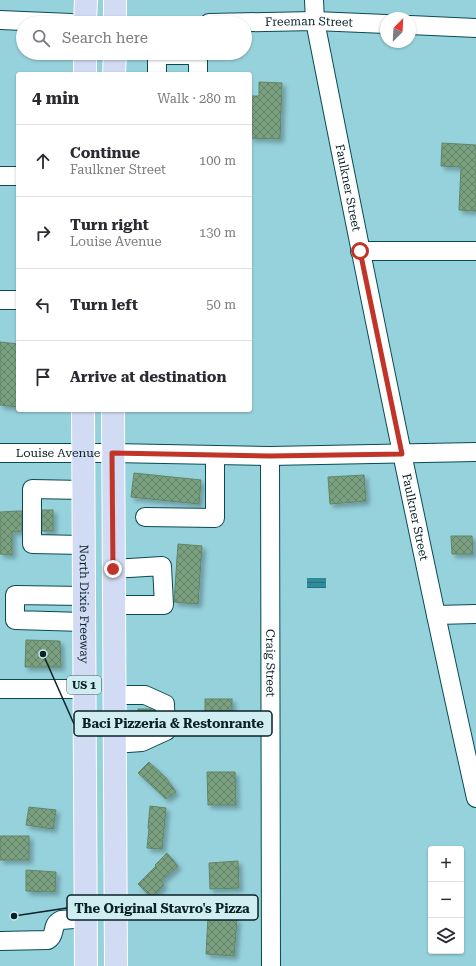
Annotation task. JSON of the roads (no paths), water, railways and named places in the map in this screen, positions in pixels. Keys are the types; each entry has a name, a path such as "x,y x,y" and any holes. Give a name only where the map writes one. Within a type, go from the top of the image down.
{"main road":[{"path":"85,16 86,0"},
{"path":"115,0 115,16"},
{"path":"85,60 85,72"},
{"path":"114,60 114,72"},
{"name":"North Dixie Freeway","path":"82,412 86,966"},
{"name":"US 1","path":"113,412 116,966"}],"street":[{"name":"Faulkner Street","path":"314,0 315,21 360,251 436,615 474,779 476,798"},
{"path":"0,20 16,21"},
{"name":"Freeman Street","path":"252,22 315,21 380,24"},
{"path":"416,25 476,28"},
{"path":"157,60 158,72"},
{"path":"198,60 198,72"},
{"path":"0,176 16,176"},
{"path":"360,251 476,251"},
{"path":"0,300 16,300"},
{"name":"Louise Avenue","path":"0,453 112,453 270,456 476,452"},
{"path":"145,517 215,518 215,455"},
{"name":"Craig Street","path":"270,456 271,966"},
{"path":"82,490 32,489 32,544 83,545"},
{"path":"113,569 162,566 164,605 114,605"},
{"path":"83,596 15,595 15,620 83,622"},
{"path":"436,615 476,614"},
{"path":"0,689 84,689"},
{"path":"114,695 145,695 165,704 166,731 142,742 114,744"},
{"path":"0,941 48,940 53,935 53,929 58,921 86,918"}],"water":[{"path":"307,578 326,578 326,588 307,588"}],"place":[{"name":"Baci Pizzeria & Restonrante","path":"43,654"},
{"name":"The Original Stavro's Pizza","path":"14,916"}]}
